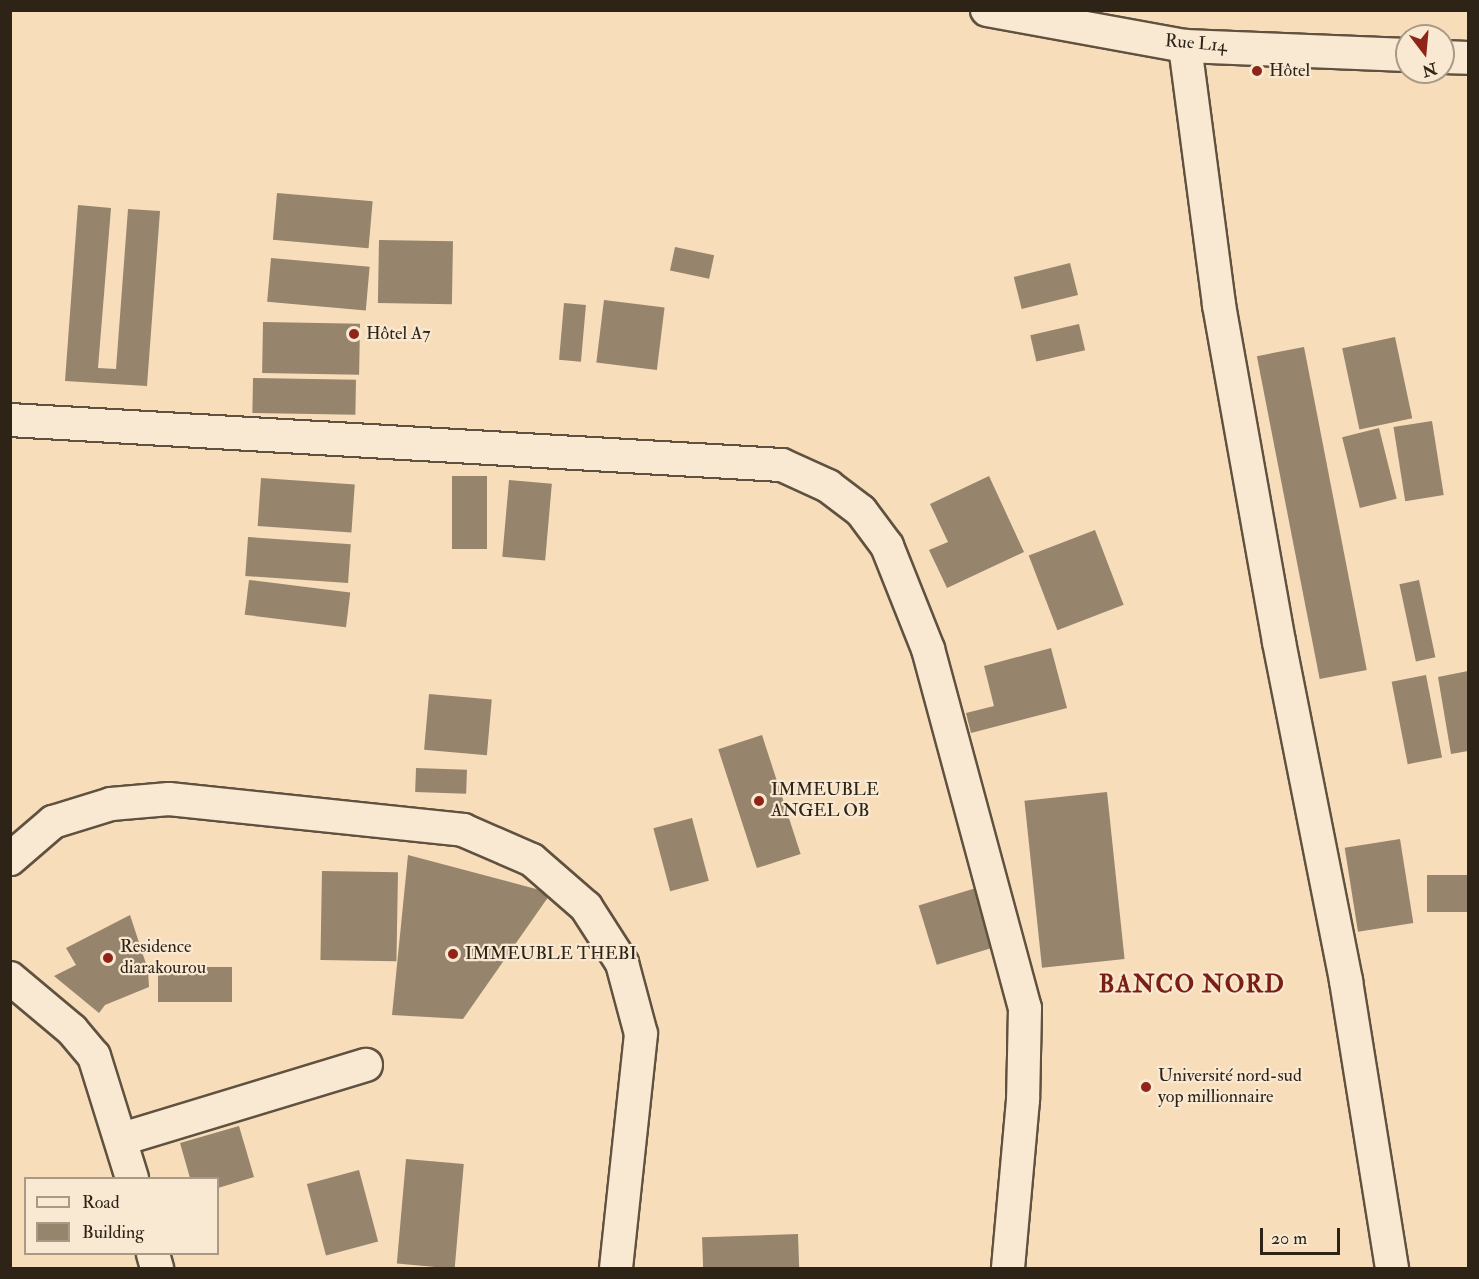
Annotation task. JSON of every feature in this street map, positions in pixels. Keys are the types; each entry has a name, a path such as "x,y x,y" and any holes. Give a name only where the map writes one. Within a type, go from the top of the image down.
{"street":[{"name":"Rue L14","path":"987,10 1185,46 1395,55"},
{"path":"1185,46 1219,305 1279,642 1346,981 1392,1269"},
{"path":"10,420 782,465 828,486 861,511 887,546 928,649 1025,1008 1023,1100 1008,1269"},
{"path":"10,859 54,822 111,804 169,799 463,830 532,860 586,907 622,963 641,1034 616,1269"},
{"path":"10,978 72,1030 94,1056 122,1139 132,1177"},
{"path":"122,1139 366,1065"}],"building":[{"path":"277,193 373,201 369,248 273,240"},
{"path":"78,205 111,208 98,368 116,369 128,209 160,211 147,386 65,381"},
{"path":"379,240 453,241 452,304 378,303"},
{"path":"675,247 714,255 709,279 670,270"},
{"path":"271,258 370,267 366,310 267,302"},
{"path":"1070,263 1078,295 1022,309 1014,277"},
{"path":"604,300 665,307 657,370 596,363"},
{"path":"564,303 586,305 581,362 559,360"},
{"path":"263,322 360,324 359,375 262,373"},
{"path":"1079,324 1085,350 1036,362 1030,335"},
{"path":"1395,337 1412,418 1359,429 1342,348"},
{"path":"1304,347 1367,670 1320,679 1257,356"},
{"path":"253,378 356,380 355,415 252,413"},
{"path":"1432,421 1444,495 1405,501 1393,427"},
{"path":"1379,428 1397,499 1360,508 1342,437"},
{"path":"452,476 487,476 487,549 452,549"},
{"path":"989,476 1024,552 947,588 929,550 948,542 930,504"},
{"path":"261,478 355,485 351,532 258,526"},
{"path":"509,480 552,484 545,560 502,557"},
{"path":"1095,530 1124,605 1057,630 1029,555"},
{"path":"248,537 351,544 348,583 245,576"},
{"path":"249,580 350,592 346,627 245,615"},
{"path":"1419,580 1435,657 1416,661 1399,584"},
{"path":"1051,648 1067,708 971,733 966,713 994,706 984,666"},
{"path":"1468,671 1468,751 1451,754 1438,677"},
{"path":"1426,675 1442,757 1408,764 1392,682"},
{"path":"429,694 492,699 487,755 424,750"},
{"name":"IMMEUBLE ANGEL OB","path":"762,735 801,854 757,868 718,749"},
{"path":"416,768 467,770 466,794 415,792"},
{"path":"1107,792 1125,959 1042,968 1024,801"},
{"path":"692,818 709,881 670,891 653,828"},
{"path":"1400,839 1413,923 1358,932 1345,848"},
{"name":"IMMEUBLE THEBI","path":"408,855 551,893 463,1019 392,1015"},
{"path":"322,871 398,872 396,961 320,960"},
{"path":"1427,875 1468,875 1468,912 1427,912"},
{"path":"976,888 994,947 937,965 919,906"},
{"name":"Residence diarakourou","path":"130,915 148,970 149,987 105,1005 99,1013 54,976 76,965 66,948"},
{"path":"158,967 232,967 232,1002 158,1002"},
{"path":"239,1126 254,1177 219,1188 219,1177 190,1177 180,1143"},
{"path":"406,1159 464,1164 455,1268 397,1264"},
{"path":"359,1170 378,1241 326,1255 307,1184"},
{"path":"798,1234 799,1268 703,1268 702,1237"}],"place":[{"name":"Hôtel","path":"1257,71"},
{"name":"Hôtel A7","path":"354,334"},
{"name":"IMMEUBLE ANGEL OB","path":"759,801"},
{"name":"IMMEUBLE THEBI","path":"453,954"},
{"name":"Residence diarakourou","path":"108,958"},
{"name":"Université nord-sud yop millionnaire","path":"1146,1087"}],"district":[{"name":"BANCO NORD","path":"1192,985"}]}
